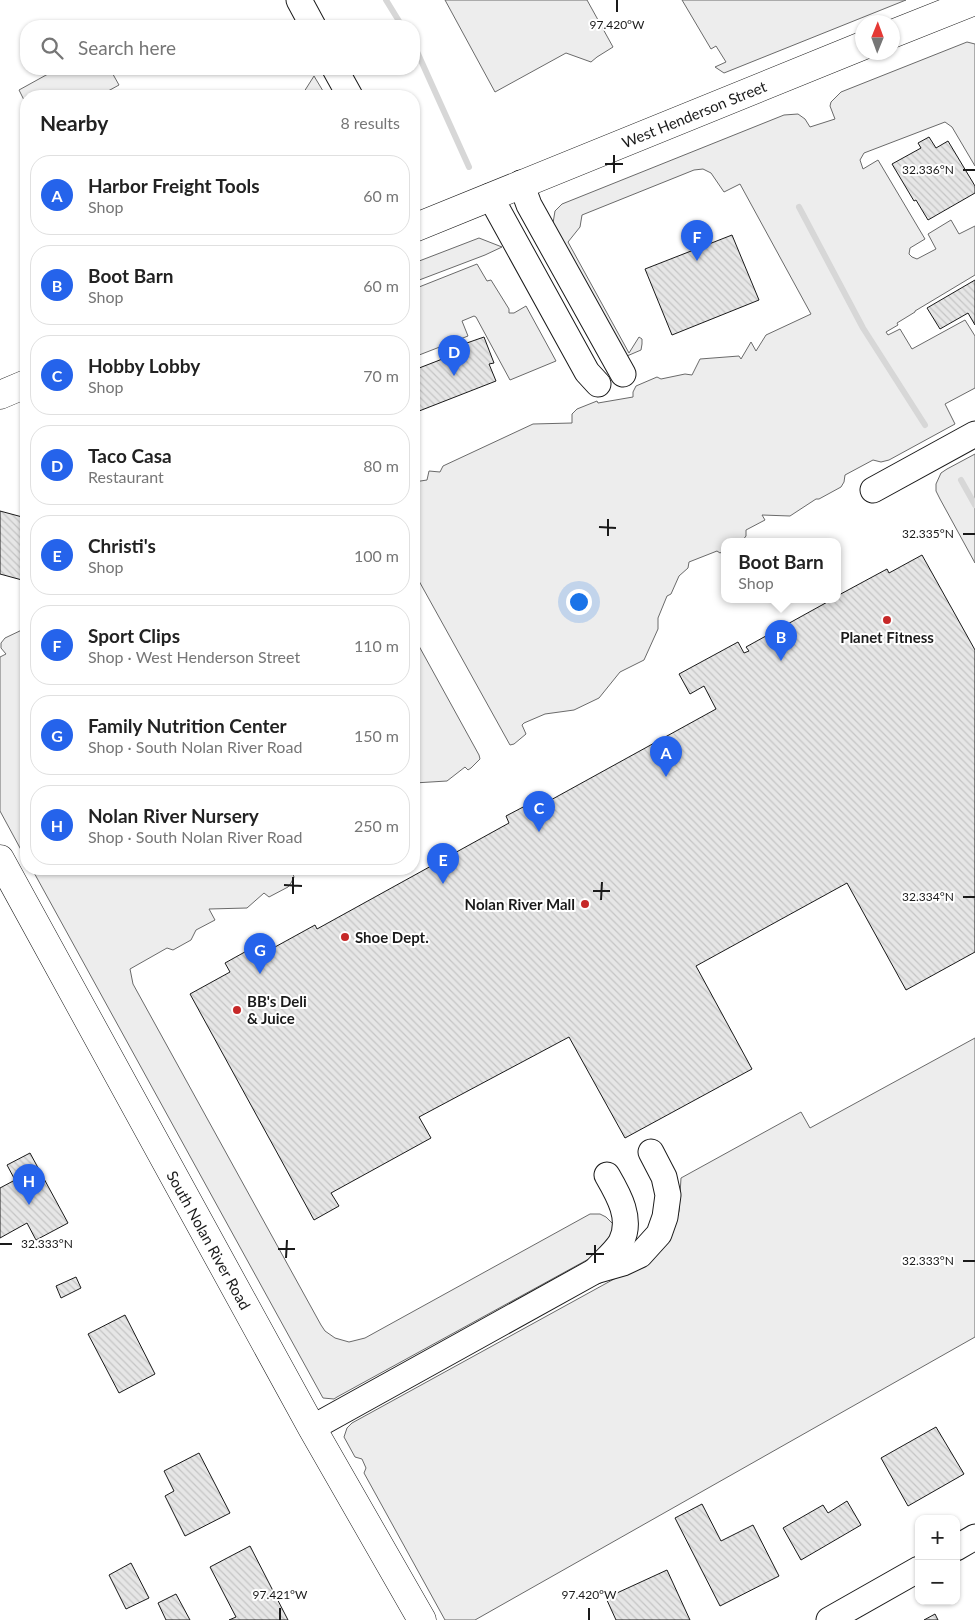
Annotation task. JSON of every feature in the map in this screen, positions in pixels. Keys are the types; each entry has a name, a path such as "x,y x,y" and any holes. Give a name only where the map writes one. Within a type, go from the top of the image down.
{"main road":[{"path":"900,30 962,3"},
{"name":"West Henderson Street","path":"420,222 521,184 855,49"},
{"path":"0,395 20,387"},
{"name":"South Nolan River Road","path":"0,859 312,1428 422,1620"}],"street":[{"path":"298,0 310,20"},
{"path":"339,75 347,90"},
{"path":"521,184 530,205 623,374"},
{"path":"490,196 587,372 598,384"},
{"path":"873,490 975,434"},
{"path":"312,1428 595,1271 623,1263 640,1255 659,1234 665,1217 668,1195 664,1176 651,1152"},
{"path":"595,1271 621,1242 625,1228 624,1210 619,1194 607,1175"},
{"path":"960,1546 975,1537"},
{"path":"829,1620 915,1571"}],"shaded area":[{"path":"445,0 587,0 613,47 591,62 566,53 495,92"},
{"path":"682,0 906,0 869,15 855,15 855,20 724,73 715,67 726,62 716,46 711,49"},
{"path":"967,42 975,44 975,166 952,127 945,122 864,153 860,160 863,169 878,160 925,239 910,248 909,254 912,257 917,259 936,249 928,234 951,220 959,234 975,226 975,275 915,311 886,332 888,335 900,329 912,349 965,320 975,336 975,388 945,404 955,424 889,460 881,462 873,460 845,475 841,487 816,499 790,516 762,515 765,520 746,530 744,538 721,538 721,552 717,551 689,562 688,568 679,576 671,594 667,596 658,618 658,629 644,660 620,672 599,698 574,710 545,714 524,723 522,725 526,734 510,745 420,583 420,481 427,480 429,471 440,472 443,466 533,424 572,423 572,414 577,409 597,401 598,403 633,397 636,386 657,377 661,379 685,374 692,375 700,359 739,356 741,359 751,342 756,351 766,335 811,314 740,184 724,192 711,173 703,169 694,170 582,215 580,227 568,242 629,353 639,337 642,339 641,350 627,356 553,223 555,211 562,204 784,115 798,114 805,119 810,127 835,119 830,106 831,102 841,92"},
{"path":"46,75 113,75 119,85 110,90 20,90 20,92 19,90"},
{"path":"314,76 322,90 305,90"},
{"path":"479,238 502,247 420,280 420,261"},
{"path":"477,264 487,281 491,280 509,309 509,313 514,313 526,306 556,361 510,380 474,316 462,321 468,336 420,355 420,287"},
{"path":"975,454 975,563 936,491 936,484 941,473"},
{"path":"20,631 20,848 0,811 0,657 6,654 1,648 1,643 5,638"},
{"path":"420,648 480,759 468,770 465,767 447,781 420,783"},
{"path":"35,875 293,875 288,887 269,897 264,893 247,908 209,909 215,920 196,930 191,940 173,950 167,948 130,969 133,984 321,1325 325,1331 335,1338 349,1342 365,1338 590,1214 600,1214 613,1224 614,1227 605,1250 334,1399 323,1398"},
{"path":"975,1038 975,1337 475,1620 445,1620 364,1473 366,1468 362,1459 355,1457 344,1437 347,1428 352,1423 645,1262 676,1222 679,1211 681,1178 801,1112 810,1128"}],"building":[{"path":"929,137 936,148 948,141 975,186 975,193 928,220 916,200 914,201 892,164 921,148 918,143"},
{"path":"732,235 759,300 672,335 645,269"},
{"path":"975,280 975,325 968,313 940,329 927,308"},
{"path":"484,337 494,363 489,364 496,381 420,411 420,368 463,351 461,345"},
{"path":"0,511 20,516 20,579 0,574"},
{"name":"Nolan River Mall","path":"922,555 975,650 975,952 906,990 847,883 696,966 752,1069 625,1138 569,1037 419,1117 431,1138 331,1193 339,1206 314,1220 190,994 230,972 225,963 270,938 275,947 315,925 317,929 415,875 420,875 420,872 509,823 506,816 546,795 549,801 716,709 704,686 690,694 679,674 738,642 744,653 749,651 746,647 826,603 841,603 841,594 887,569 889,573"},
{"path":"30,1153 68,1223 36,1240 27,1223 0,1238 0,1188 15,1180 7,1165"},
{"path":"76,1277 81,1288 61,1298 56,1286"},
{"path":"125,1315 155,1374 119,1393 88,1334"},
{"path":"936,1427 964,1474 908,1506 881,1458"},
{"path":"199,1453 230,1513 185,1536 165,1496 174,1491 164,1471"},
{"path":"847,1501 861,1525 801,1560 783,1528 823,1505 828,1513"},
{"path":"702,1504 721,1541 753,1525 779,1576 720,1606 675,1518"},
{"path":"250,1546 288,1620 229,1620 236,1617 210,1567"},
{"path":"131,1563 149,1598 126,1609 109,1575"},
{"path":"667,1570 690,1620 616,1620 606,1598"},
{"path":"176,1594 190,1620 166,1620 158,1603"},
{"path":"935,1614 938,1620 924,1620"}],"waterway":[{"path":"386,0 398,20"},
{"path":"420,58 469,167"},
{"path":"799,207 863,328 925,425"},
{"path":"961,480 975,505"}],"place":[{"name":"Sport Clips","path":"697,261"},
{"name":"Taco Casa","path":"454,376"},
{"name":"Planet Fitness","path":"887,620"},
{"name":"Boot Barn","path":"781,661"},
{"name":"Harbor Freight Tools","path":"666,777"},
{"name":"Hobby Lobby","path":"539,832"},
{"name":"Christi's","path":"443,884"},
{"name":"Nolan River Mall","path":"585,904"},
{"name":"Shoe Dept.","path":"345,937"},
{"name":"Family Nutrition Center","path":"260,974"},
{"name":"BB's Deli & Juice","path":"237,1010"},
{"name":"Nolan River Nursery","path":"29,1205"}]}
